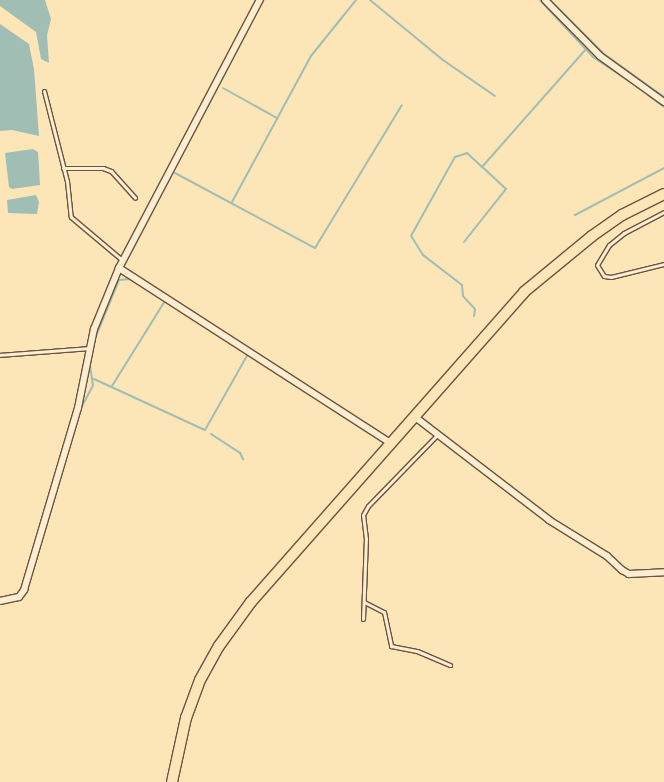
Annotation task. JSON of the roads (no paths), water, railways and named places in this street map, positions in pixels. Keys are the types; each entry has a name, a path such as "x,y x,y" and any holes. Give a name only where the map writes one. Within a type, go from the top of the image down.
{"main road":[{"path":"172,782 186,718 200,680 219,646 251,602 537,281 592,236 622,215 664,194"}],"street":[{"path":"0,601 19,596 24,590 78,408 89,348 119,268 260,0"},
{"path":"544,0 600,56 664,102"},
{"path":"119,268 392,444"},
{"path":"415,417 549,520 606,556 622,570 629,574 664,572"}],"lane":[{"path":"44,91 63,168 71,218 123,260"},
{"path":"63,168 103,168 111,171 135,198"},
{"path":"664,212 624,233 609,245 597,265 604,276 612,277 664,264"},
{"path":"0,354 89,348"},
{"path":"363,619 366,539 363,515 368,506 437,435"},
{"path":"364,602 384,612 391,646 417,651 450,665"}],"water":[{"path":"0,0 45,0 51,19 47,35 49,63 41,59 36,32 0,6"},
{"path":"0,24 29,44 34,69 39,136 12,130 0,131"},
{"path":"33,149 38,152 40,185 12,189 9,187 5,153"},
{"path":"36,195 39,202 37,214 8,213 7,200"}],"waterway":[{"path":"232,202 311,56 356,0"},
{"path":"370,0 443,60 495,96"},
{"path":"540,0 593,57 638,87"},
{"path":"550,0 604,54 664,97"},
{"path":"464,242 506,189 482,167 586,49"},
{"path":"223,88 277,118"},
{"path":"648,95 664,107"},
{"path":"175,173 315,248 402,105"},
{"path":"474,316 475,309 463,296 462,285 423,255 411,236 455,157 467,153 482,167"},
{"path":"575,215 664,168"},
{"path":"96,336 119,280 130,279"},
{"path":"112,386 165,301"},
{"path":"94,379 205,430 248,354"},
{"path":"81,408 93,385 90,365"},
{"path":"211,434 240,453 243,459"}]}
